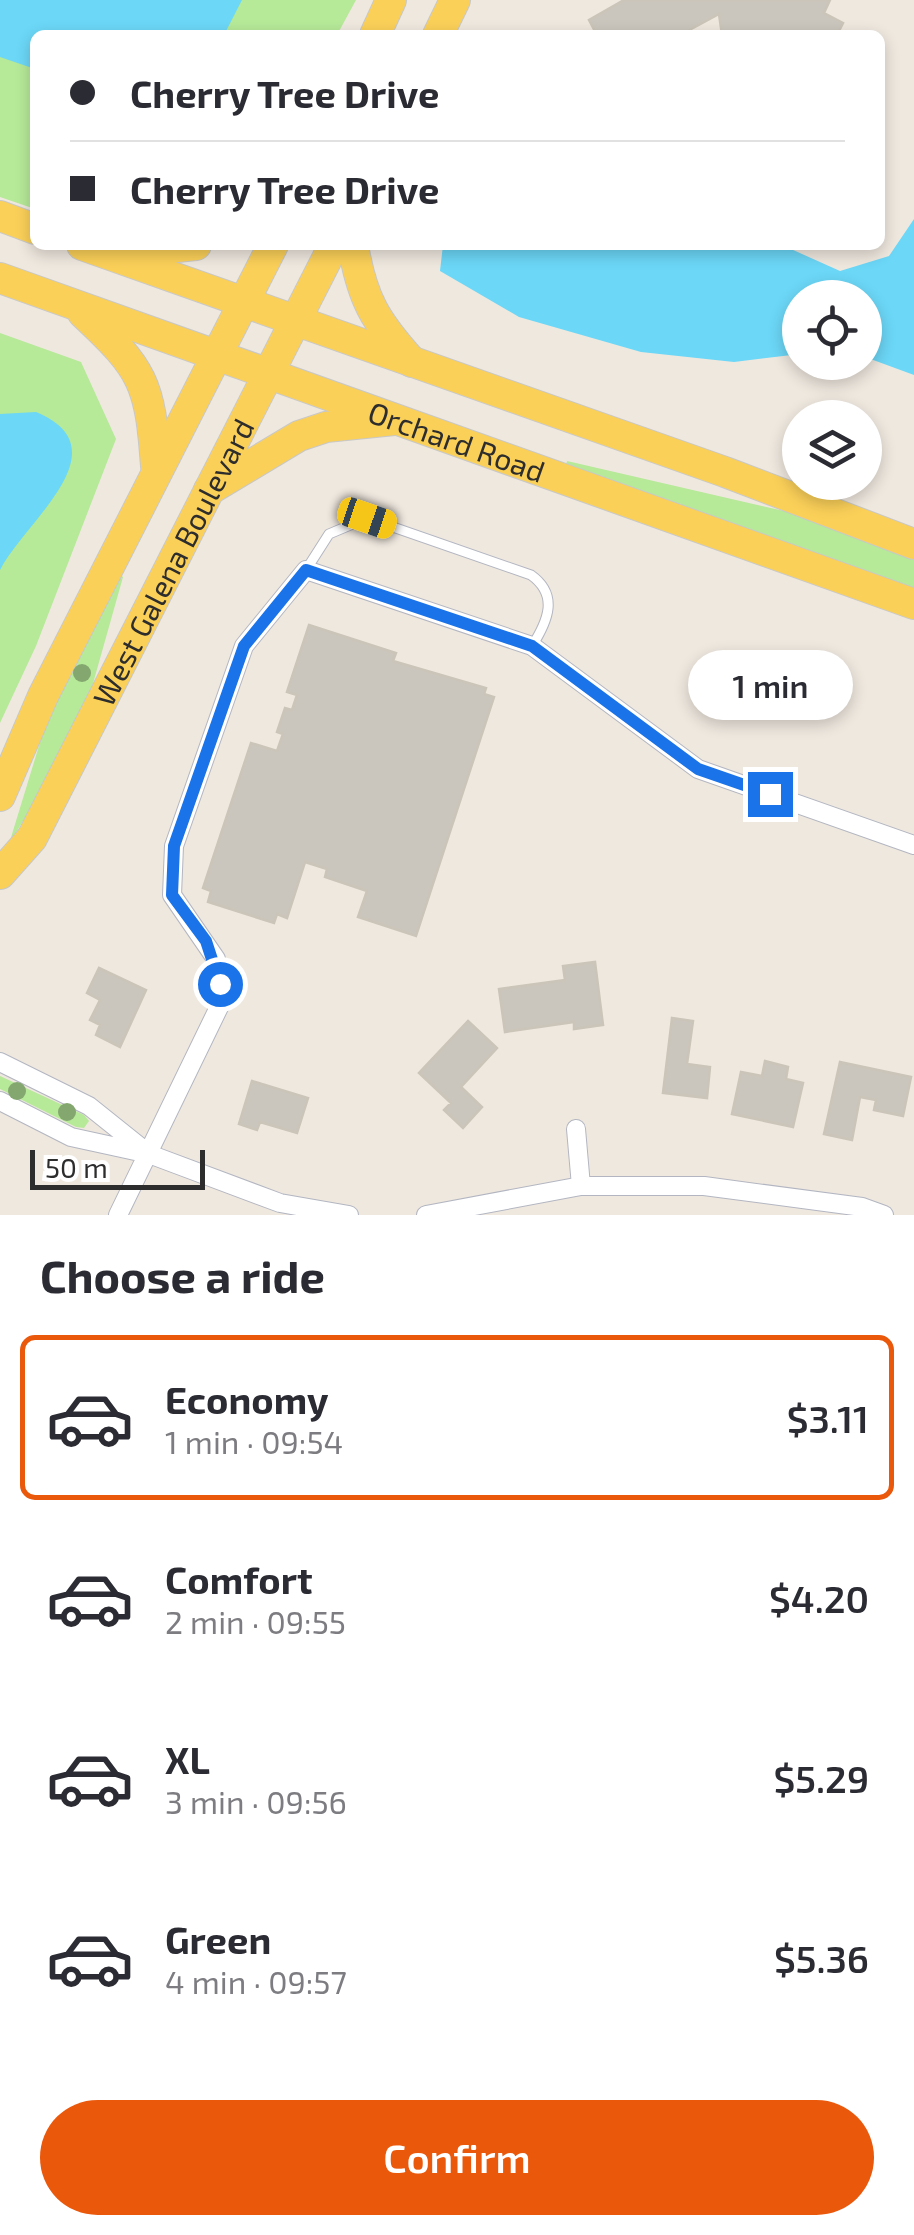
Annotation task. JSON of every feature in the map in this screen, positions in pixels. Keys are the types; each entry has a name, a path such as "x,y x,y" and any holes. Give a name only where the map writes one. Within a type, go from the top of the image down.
{"main road":[{"path":"377,30 392,0"},
{"path":"440,30 455,0"},
{"path":"0,216 30,226"},
{"name":"Orchard Road","path":"97,250 725,472 914,544"},
{"name":"West Galena Boulevard","path":"0,796 43,696 270,250"},
{"name":"West Galena Boulevard","path":"0,874 32,838 331,250"},
{"path":"354,250 361,291 379,325 414,364"},
{"name":"Orchard Road","path":"0,278 914,604"},
{"path":"73,304 116,344 142,379 150,404 156,468"},
{"path":"209,490 298,436 326,427 396,420"}],"street":[{"path":"118,1215 221,1003 216,959 172,895 174,846 244,646 306,570 532,646 698,769 914,845"},
{"path":"0,1062 89,1106 149,1154"},
{"path":"0,1101 71,1137 149,1154 258,1196 349,1215"},
{"path":"576,1128 581,1186"},
{"path":"426,1215 581,1186 704,1186 862,1208 884,1215"}],"lane":[{"path":"306,570 330,534 367,518 531,575 544,584 550,598 543,629 532,646"}],"green space":[{"path":"0,0 356,0 340,30 30,30 30,207 0,197"},
{"path":"0,333 81,362 116,439 36,646 0,723"},
{"path":"567,461 797,514 914,560 914,589 566,465"},
{"path":"118,573 123,577 81,726 9,844 49,713"},
{"path":"0,1076 84,1115 89,1121 84,1128 76,1127 0,1089"}],"water":[{"path":"0,0 242,0 227,30 30,30 30,67 0,57"},
{"path":"914,219 914,375 882,363 882,280 782,280 782,356 734,362 641,352 519,317 440,271 442,250 793,250 840,271 889,256"},
{"path":"36,412 61,427 71,446 70,466 60,487 0,570 0,414"}],"building":[{"path":"624,0 830,0 824,13 843,23 840,30 721,30 719,14 689,30 594,30 589,20"},
{"path":"309,625 396,653 393,661 486,688 484,694 494,697 416,936 358,917 367,891 325,877 327,869 305,862 287,918 277,914 274,923 208,902 211,891 203,888 251,743 277,751 283,734 277,732 285,708 292,710 297,695 287,692"},
{"path":"595,962 603,1025 574,1029 574,1022 505,1032 499,989 565,980 563,966"},
{"path":"99,968 146,990 120,1047 96,1035 100,1025 90,1020 100,1000 87,993"},
{"path":"672,1018 693,1021 687,1064 710,1067 707,1098 663,1093"},
{"path":"468,1021 497,1048 461,1087 482,1107 463,1128 444,1110 451,1103 419,1073"},
{"path":"765,1061 788,1067 786,1079 803,1083 793,1127 732,1114 741,1072 762,1076"},
{"path":"840,1062 911,1077 903,1116 874,1110 876,1100 860,1097 852,1140 824,1134"},
{"path":"252,1081 308,1098 297,1133 260,1122 257,1130 239,1124"}],"route":[{"path":"220,984 216,959 172,895 174,846 244,646 306,570 532,646 698,769 770,794"}]}
